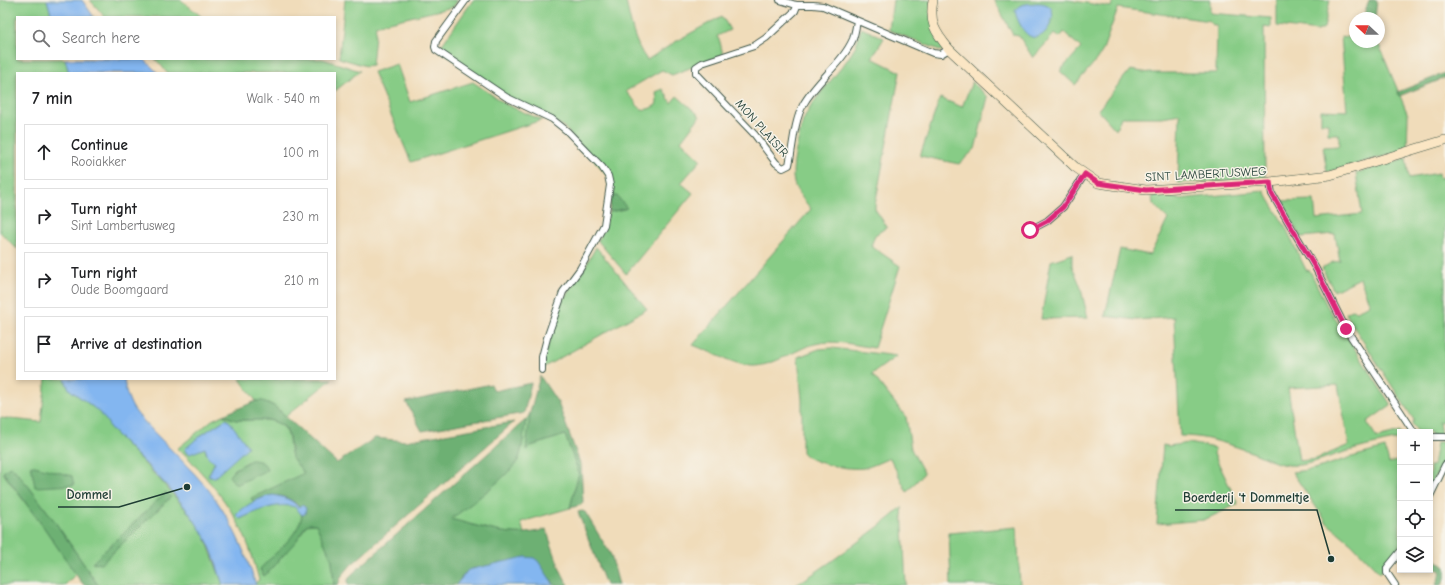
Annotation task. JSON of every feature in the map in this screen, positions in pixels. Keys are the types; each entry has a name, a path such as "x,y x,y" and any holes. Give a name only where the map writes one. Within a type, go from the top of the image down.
{"street":[{"path":"466,0 436,41 436,50 506,97 552,119 602,167 608,176 610,184 604,225 580,269 563,292 547,338 542,357 542,370"},
{"path":"780,0 796,5 823,6 933,53 941,54 949,49"},
{"name":"SINT LAMBERTUSWEG","path":"933,0 932,12 935,30 949,49 1075,167 1098,183 1146,190 1270,182 1330,175 1445,140"},
{"name":"MON PLAISIR","path":"796,5 795,11 766,38 754,46 702,63 696,67 696,73 755,135 776,163 783,168 789,165 798,118 803,105 810,94 848,48 854,37 857,21"},
{"path":"1030,230 1047,221 1063,207 1085,174"},
{"path":"1270,182 1272,194 1316,269 1346,329 1412,429"},
{"path":"1433,437 1445,437"},
{"path":"1433,490 1445,465"},
{"path":"1395,585 1387,573 1387,568 1397,556"}],"green space":[{"path":"0,0 47,0 52,16 16,16 16,60 65,60 69,72 16,72 16,248 0,232"},
{"path":"90,0 181,0 201,16 104,16"},
{"path":"345,0 458,0 453,7 376,25 372,65 366,66 339,58"},
{"path":"473,0 629,0 626,2 634,32 639,47 647,60 680,39 722,16 730,30 717,36 723,55 672,75 662,70 626,91 635,101 637,106 642,109 647,109 656,105 656,92 663,89 671,103 677,96 700,116 681,141 701,160 681,183 693,193 626,274 598,241 609,212 625,209 611,196 609,177 563,126 509,98 439,49"},
{"path":"893,0 930,0 945,49 942,51 889,30"},
{"path":"993,0 1068,0 1111,7 1113,0 1210,0 1210,13 1271,18 1271,28 1264,27 1265,179 1178,183 1180,114 1162,117 1121,117 1116,130 1098,110 1130,70 1150,73 1216,73 1217,27 1210,23 1210,21 1118,8 1102,52 1075,85 1060,71 1081,48 1064,32 1060,37 1055,33 1033,58 1019,36 1013,35"},
{"path":"1277,0 1330,0 1324,28 1318,31 1277,26"},
{"path":"1369,0 1377,0 1376,12 1365,12"},
{"path":"861,28 884,38 872,58 900,72 875,205 875,209 887,227 875,235 871,246 900,266 874,348 830,342 815,344 807,346 776,361 759,366 751,366 730,360 693,345 811,209 797,190 793,177 796,152 803,121 813,103 853,51"},
{"path":"1341,36 1349,38 1349,48 1380,48 1408,115 1407,150 1327,172 1323,147 1339,146 1339,134 1328,134 1328,123 1321,123 1321,110 1347,111"},
{"path":"156,60 326,60 360,71 336,90 336,72 166,72"},
{"path":"397,64 410,102 473,82 507,105 542,120 411,162 373,72"},
{"path":"1445,73 1445,78 1399,96 1398,92"},
{"path":"972,82 988,97 975,149 959,164 920,156 940,98 962,107"},
{"path":"1406,158 1409,178 1439,173 1440,178 1445,177 1445,421 1439,422 1441,435 1433,435 1433,429 1416,429 1412,424 1414,420 1350,321 1346,313 1352,310 1356,311 1370,305 1360,278 1334,291 1322,268 1333,262 1340,261 1335,234 1301,237 1279,201 1314,200 1316,219 1362,214 1356,173"},
{"path":"1264,191 1285,226 1306,270 1310,271 1327,306 1391,405 1367,422 1377,438 1397,433 1397,440 1338,454 1307,464 1288,465 1217,441 1198,437 1180,436 1174,317 1137,320 1105,316 1120,249 1150,255 1168,219 1153,204 1152,196 1164,196 1178,199","holes":["1338,385 1349,445 1316,459 1299,461 1288,388"]},
{"path":"611,196 617,196 627,208 609,212"},
{"path":"596,247 647,309 544,367 544,357 562,301 582,272"},
{"path":"1072,254 1072,266 1080,285 1088,318 1041,319 1051,261"},
{"path":"832,348 897,356 872,374 906,417 911,449 924,473 907,492 890,458 864,468 850,468 821,463 806,456 802,452 802,400 798,357 819,349"},
{"path":"540,376 558,403 581,466 583,502 581,505 570,508 579,473 565,435 531,446 526,450 530,413"},
{"path":"46,380 65,380 70,390 99,412 110,428 162,482 188,512 204,534 223,585 98,585 53,519 11,466 3,473 45,529 76,574 65,585 0,585 0,418 41,422","holes":["166,492 171,497 101,564"]},
{"path":"241,380 331,380 286,416 276,407 268,403 256,401"},
{"path":"531,383 524,413 422,431 406,402 491,384 494,391"},
{"path":"256,401 263,401 274,406 337,463 375,438 405,441 514,422 351,565 341,577 338,585 334,585 332,560 316,524 306,525 297,540 264,576 260,569 291,538 300,523 302,515 305,514 294,502 284,497 269,496 254,502 251,498 304,473 292,458 289,436 286,429 282,425 270,420 236,420 223,415"},
{"path":"530,413 527,449 531,446 565,435 579,473 570,508 521,522 524,534 500,532 450,519 488,490 515,464 519,458 524,429"},
{"path":"223,415 237,420 263,420 275,422 285,429 288,435 292,456 304,473 251,499 254,502 237,515 240,519 269,507 278,505 293,506 298,509 301,513 299,526 286,543 260,570 264,576 298,538 306,525 316,524 332,560 334,585 256,585 255,583 259,580 254,563 237,521 211,483 186,456 177,449 212,420","holes":["226,419 231,425 220,471 215,476 208,476 215,462 206,453 205,448 187,454 185,450 200,436"]},
{"path":"526,419 522,449 515,464 499,481 451,519 486,529 509,533 533,532 546,529 560,569 568,585 554,585 552,580 474,568 465,573 456,585 348,585 348,580 351,575"},
{"path":"1437,442 1445,442 1445,459 1433,481 1433,466"},
{"path":"1189,443 1215,448 1214,454 1238,504 1204,520 1157,524 1163,445 1168,446"},
{"path":"1385,448 1389,463 1397,461 1397,551 1380,573 1351,543 1327,523 1292,472 1315,469"},
{"path":"251,460 261,462 265,465 267,470 236,485 229,476 235,469"},
{"path":"31,465 72,476 74,485 35,487"},
{"path":"11,466 53,519 98,585 84,585 79,579 45,529 3,472"},
{"path":"166,492 171,497 101,564 92,563"},
{"path":"902,507 906,585 796,585 885,522"},
{"path":"578,512 585,512 611,555 619,585 606,585"},
{"path":"1017,527 1020,585 951,585 949,533"},
{"path":"1433,557 1445,567 1445,578 1442,585 1436,585 1441,572 1433,565"}],"water":[{"path":"47,0 82,0 93,16 52,16"},
{"path":"1036,3 1049,6 1052,11 1052,18 1046,31 1040,36 1034,37 1027,34 1021,26 1015,11 1016,8 1021,5"},
{"path":"65,60 145,60 157,72 69,72"},
{"path":"65,380 124,380 128,398 135,411 202,482 216,500 242,547 256,585 223,585 212,552 194,519 160,478 110,428 99,412 70,390"},
{"path":"226,419 230,422 248,447 215,477 210,477 208,476 215,462 208,457 205,448 190,454 186,452 185,449 200,436"},
{"path":"273,495 290,500 298,507 302,505 306,508 305,514 302,515 295,507 274,506 260,510 240,519 236,515 253,502"},
{"path":"525,557 534,558 538,561 554,585 456,585 468,570"}],"place":[{"name":"Dommel","path":"187,487"},
{"name":"Boerderij 't Dommeltje","path":"1331,559"}],"route":[{"path":"1030,230 1047,221 1063,207 1085,174 1098,183 1146,190 1270,182 1272,194 1316,269 1346,329"}]}
